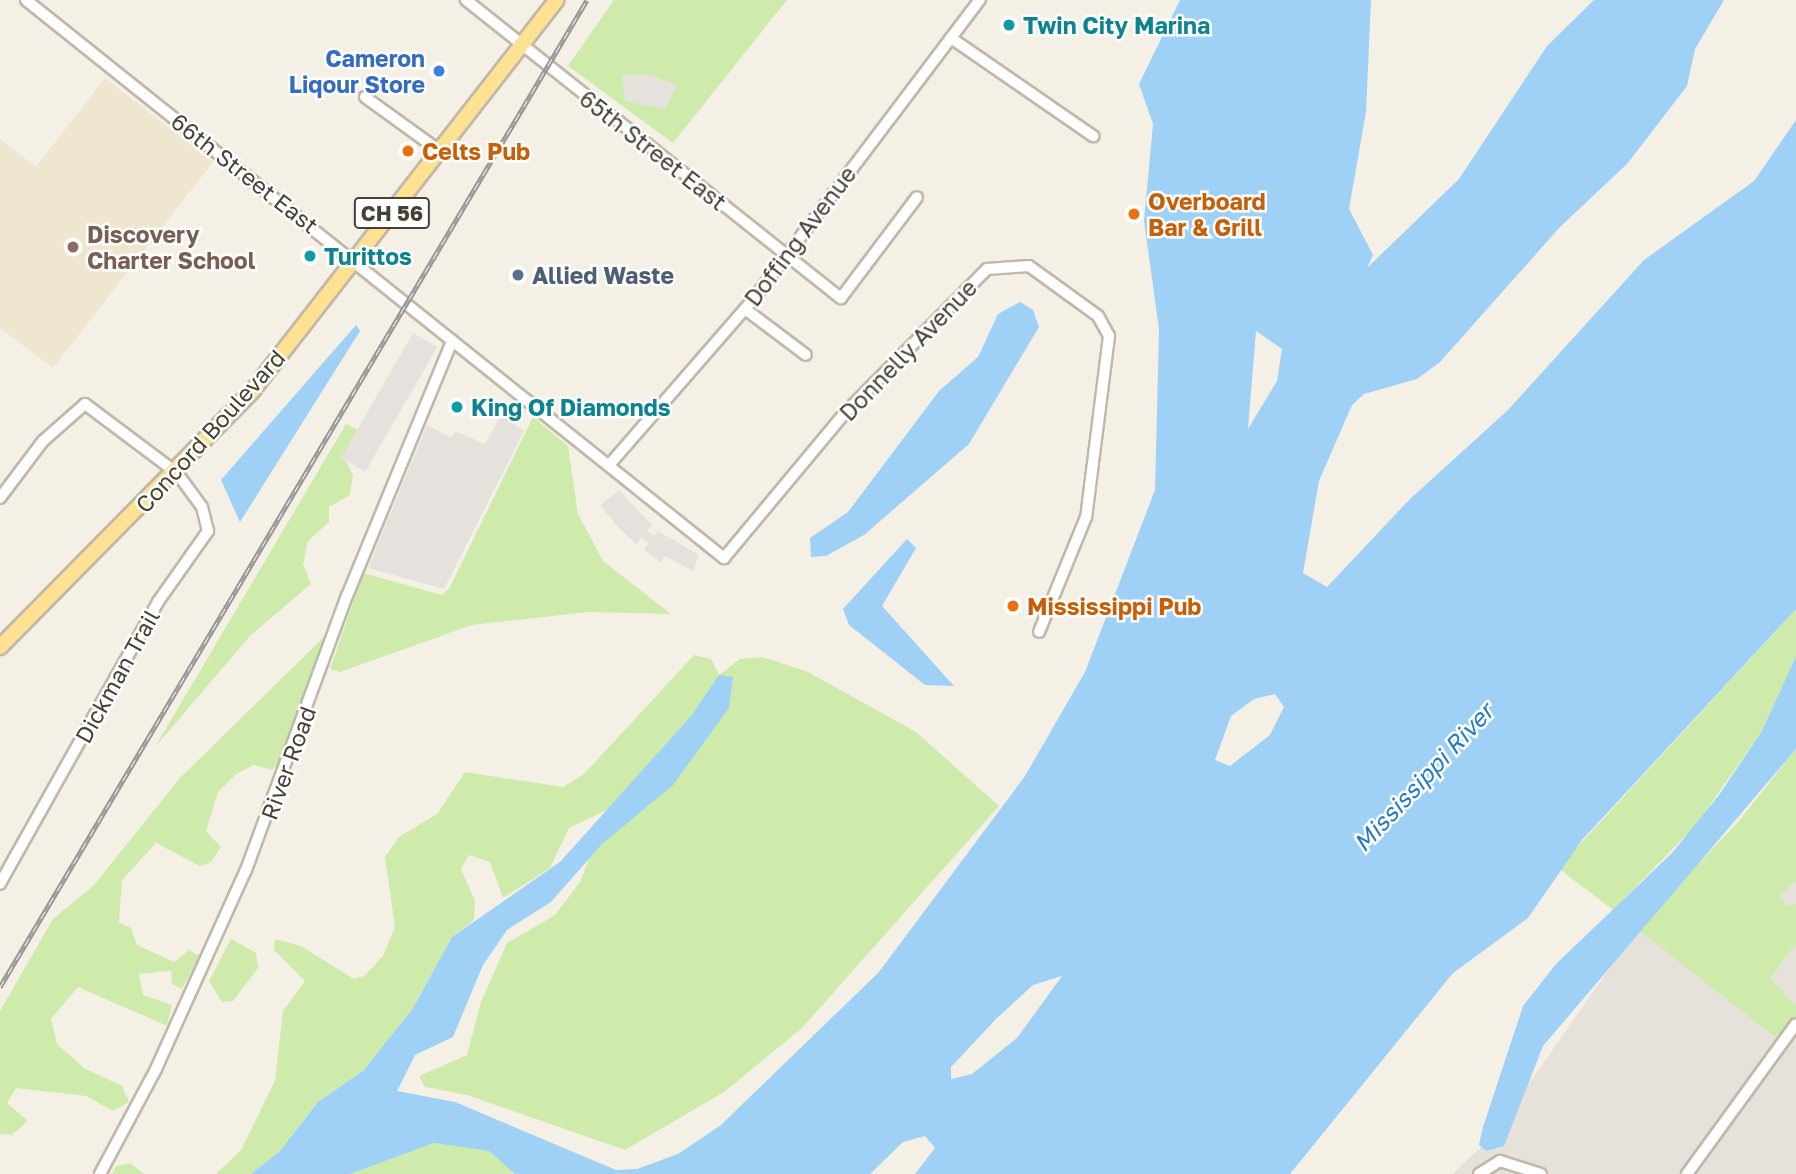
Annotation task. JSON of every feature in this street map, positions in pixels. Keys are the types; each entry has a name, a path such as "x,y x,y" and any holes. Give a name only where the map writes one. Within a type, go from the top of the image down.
{"main road":[{"name":"Concord Boulevard","path":"0,647 177,473 253,390 524,48 557,0"}],"street":[{"name":"66th Street East","path":"26,0 610,464 724,558"},
{"name":"65th Street East","path":"466,0 841,298 917,197"},
{"name":"Doffing Avenue","path":"610,464 745,309 980,0"},
{"path":"951,38 1093,136"},
{"path":"365,97 440,152"},
{"name":"Donnelly Avenue","path":"724,558 844,414 986,269 1029,266 1098,316 1109,336 1086,517 1039,632"},
{"path":"745,309 806,355"},
{"name":"River Road","path":"100,1174 156,1069 251,859 347,596 452,341"},
{"name":"Dickman Trail","path":"0,498 43,441 85,404 177,473 201,507 206,538 158,602 0,884"},
{"path":"1687,1174 1796,1024"},
{"path":"1479,1174 1500,1161 1541,1174"}],"shaded area":[{"path":"622,75 650,75 678,85 664,109 625,101"},
{"name":"Discovery Charter School","path":"105,78 213,162 53,368 0,328 0,139 36,167"},
{"path":"413,333 437,347 365,472 341,458"},
{"path":"507,405 526,411 515,425 524,431 444,589 368,568 427,425 451,438 455,431 485,444"},
{"path":"619,490 652,525 647,531 654,536 658,531 699,555 693,571 665,556 661,562 644,550 648,543 641,538 636,544 617,526 600,505"},
{"path":"1796,749 1796,1174 1452,1174 1491,1138 1637,929 1739,821"}],"green space":[{"path":"614,0 787,0 673,143 568,66"},
{"path":"533,417 568,446 578,514 603,561 671,614 588,612 472,625 340,672 330,669 363,573 442,595 450,587"},
{"path":"346,424 361,431 344,457 353,475 350,495 329,507 329,522 308,541 303,564 311,584 250,636 155,747"},
{"path":"1796,609 1796,656 1762,731 1695,826 1613,910 1558,868"},
{"path":"325,636 278,763 272,770 254,765 236,774 218,792 206,831 221,847 211,862 200,866 156,843 122,880 119,922 131,928 137,945 174,962 189,950 199,956 182,989 172,984 171,971 139,974 143,995 172,1005 167,1026 78,987 51,1019 57,1044 84,1068 122,1086 129,1102 113,1111 86,1096 16,1088 7,1103 28,1121 12,1135 0,1134 0,1011 53,919 93,886 180,778"},
{"path":"694,655 711,659 719,675 740,659 762,657 806,671 916,732 999,806 802,1028 724,1092 625,1150 467,1095 425,1087 419,1076 467,1055 481,1002 507,943 555,915 580,882 609,809 569,828 550,868 503,898 490,862 469,855 461,869 475,901 474,920 452,937 413,1008 364,1070 318,1102 280,1151 251,1174 216,1174 241,1150 275,1081 283,1011 305,981 274,950 275,939 301,946 354,979 364,976 383,956 395,927 385,857 399,837 437,814 465,772 563,787 584,774"},
{"path":"1796,749 1796,881 1779,896 1787,906 1796,904 1796,944 1770,978 1796,1006 1796,1017 1779,1040 1637,929 1739,821"},
{"path":"231,939 256,953 258,968 233,1001 222,1002 209,981"},
{"path":"434,1143 490,1151 515,1174 350,1174"},
{"path":"130,1163 144,1174 112,1174 116,1166"}],"water":[{"name":"Mississippi River","path":"1180,0 1371,0 1366,112 1349,209 1373,255 1367,268 1459,179 1547,46 1594,0 1724,0 1695,49 1687,86 1627,164 1560,227 1440,362 1417,379 1364,394 1352,405 1319,481 1303,573 1327,587 1410,499 1508,410 1644,260 1754,181 1796,120 1796,609 1582,840 1528,918 1453,973 1290,1174 915,1174 935,1148 925,1136 903,1142 870,1174 515,1174 489,1151 434,1143 350,1174 251,1174 280,1151 318,1102 364,1070 413,1008 452,937 560,862 692,715 719,675 733,677 729,708 673,785 602,844 551,902 507,930 483,965 453,1037 415,1055 397,1091 455,1102 616,1170 637,1169 678,1154 721,1125 879,972 1025,776 1085,672 1155,490 1159,329 1144,221 1153,124 1139,84","holes":["1256,331 1282,349 1277,381 1248,429","1275,694 1284,707 1270,735 1230,766 1215,760 1231,716 1254,699","1062,976 1017,1038 972,1074 951,1079 951,1067 996,1019 1033,985"]},
{"path":"1020,302 1033,310 1039,327 969,444 864,535 826,556 811,557 810,538 848,512 939,391 978,357 998,314"},
{"path":"356,325 360,331 240,522 221,480"},
{"path":"907,539 916,548 882,606 954,686 925,685 849,625 843,609"},
{"path":"1796,656 1796,749 1543,1046 1504,1146 1486,1151 1479,1145 1483,1127 1523,1006 1556,964 1672,853 1719,795 1762,731"}],"railway":[{"path":"0,987 587,0"}],"place":[{"name":"Twin City Marina","path":"1009,25"},
{"name":"Cameron Liqour Store","path":"439,71"},
{"name":"Celts Pub","path":"408,151"},
{"name":"Overboard Bar & Grill","path":"1134,214"},
{"name":"Discovery Charter School","path":"73,247"},
{"name":"Turittos","path":"310,256"},
{"name":"Allied Waste","path":"518,275"},
{"name":"King Of Diamonds","path":"457,407"},
{"name":"Mississippi Pub","path":"1013,606"}]}
